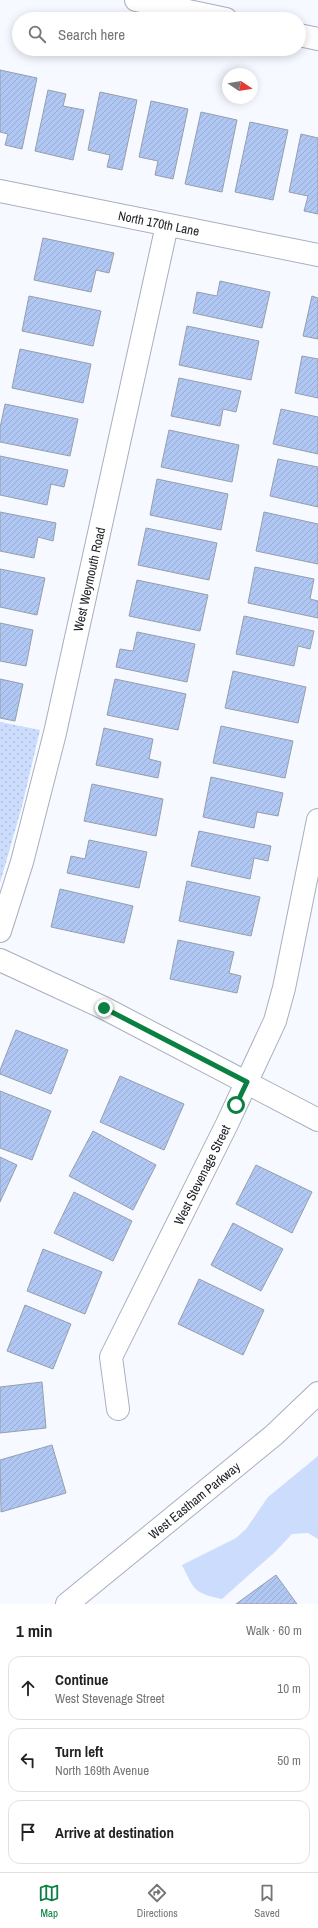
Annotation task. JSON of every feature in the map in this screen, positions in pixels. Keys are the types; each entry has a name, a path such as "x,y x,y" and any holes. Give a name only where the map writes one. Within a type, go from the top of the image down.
{"street":[{"path":"136,0 193,12"},
{"path":"306,36 318,39"},
{"name":"North 170th Lane","path":"0,191 318,256"},
{"name":"West Weymouth Road","path":"0,931 22,862 56,733 167,224"},
{"name":"West Stevenage Street","path":"118,1410 111,1357 247,1082 275,1021 281,1001 318,820"},
{"path":"0,960 104,1008 318,1120"},
{"name":"West Eastham Parkway","path":"67,1604 274,1435 318,1393"}],"shaded area":[{"path":"0,722 40,730 22,806 0,883"},
{"path":"318,1456 318,1539 308,1533 292,1534 275,1552 222,1599 205,1595 196,1589 189,1580 182,1565 236,1538 246,1529 268,1497"}],"building":[{"path":"0,70 37,78 22,149 5,145 8,134 0,132"},
{"path":"48,90 66,94 63,106 84,110 73,160 35,151"},
{"path":"100,92 137,100 122,170 107,167 110,155 88,150"},
{"path":"151,101 188,109 173,179 155,175 158,161 139,157"},
{"path":"201,112 237,120 222,192 185,184"},
{"path":"250,122 288,130 273,200 235,192"},
{"path":"301,134 318,138 318,214 304,211 308,196 289,192"},
{"path":"43,238 114,253 109,273 96,270 91,292 34,280"},
{"path":"220,281 270,292 262,328 193,313 197,292 217,296"},
{"path":"29,296 101,311 93,346 22,331"},
{"path":"312,296 318,298 318,339 303,336"},
{"path":"187,326 259,341 251,380 179,365"},
{"path":"20,349 91,364 83,403 12,388"},
{"path":"302,356 318,359 318,398 295,393"},
{"path":"179,378 241,391 236,412 223,409 220,426 171,416"},
{"path":"5,404 78,419 70,456 0,442 0,428"},
{"path":"281,409 318,417 318,454 273,444"},
{"path":"169,430 239,445 232,482 161,467"},
{"path":"0,456 68,470 64,487 51,484 47,505 0,495"},
{"path":"278,459 318,467 318,507 270,496"},
{"path":"157,479 228,494 221,530 150,515"},
{"path":"0,512 56,523 53,541 38,537 34,558 0,551"},
{"path":"264,512 318,524 318,564 256,551"},
{"path":"146,528 217,543 209,580 138,565"},
{"path":"255,567 314,579 310,599 318,601 318,618 248,603"},
{"path":"0,569 45,578 37,615 0,607"},
{"path":"137,580 208,595 200,631 129,616"},
{"path":"244,616 314,631 310,649 298,646 294,666 236,654"},
{"path":"0,623 33,630 26,666 0,661"},
{"path":"137,632 195,644 187,682 116,667 120,649 133,651"},
{"path":"233,671 306,687 298,723 225,708"},
{"path":"0,679 23,684 15,721 0,718"},
{"path":"115,679 186,694 178,730 107,715"},
{"path":"221,726 293,741 285,778 213,763"},
{"path":"104,728 153,739 149,759 161,762 158,778 96,765"},
{"path":"211,777 283,793 278,816 257,812 254,828 203,817"},
{"path":"92,784 163,799 156,836 84,821"},
{"path":"199,831 271,846 268,861 254,858 250,879 191,866"},
{"path":"89,840 147,852 139,888 67,873 71,856 85,859"},
{"path":"187,881 260,897 251,936 179,921"},
{"path":"60,889 133,906 124,943 51,927"},
{"path":"178,940 234,952 229,973 241,976 237,993 170,979"},
{"path":"16,1030 68,1050 51,1094 0,1074 0,1070"},
{"path":"120,1076 184,1104 164,1150 100,1122"},
{"path":"0,1091 51,1111 32,1160 0,1148"},
{"path":"93,1131 156,1165 133,1210 69,1176"},
{"path":"0,1157 17,1165 0,1202"},
{"path":"256,1165 312,1192 292,1233 236,1204"},
{"path":"74,1192 132,1221 113,1261 54,1233"},
{"path":"233,1223 283,1249 261,1291 211,1265"},
{"path":"43,1249 102,1272 85,1314 27,1291"},
{"path":"199,1279 264,1310 243,1355 178,1324"},
{"path":"25,1305 71,1324 53,1369 7,1351"},
{"path":"42,1382 46,1428 0,1433 0,1387"},
{"path":"52,1445 66,1493 1,1512 0,1460"},
{"path":"276,1575 297,1604 236,1604"}],"route":[{"path":"104,1008 247,1082 236,1105"}]}
